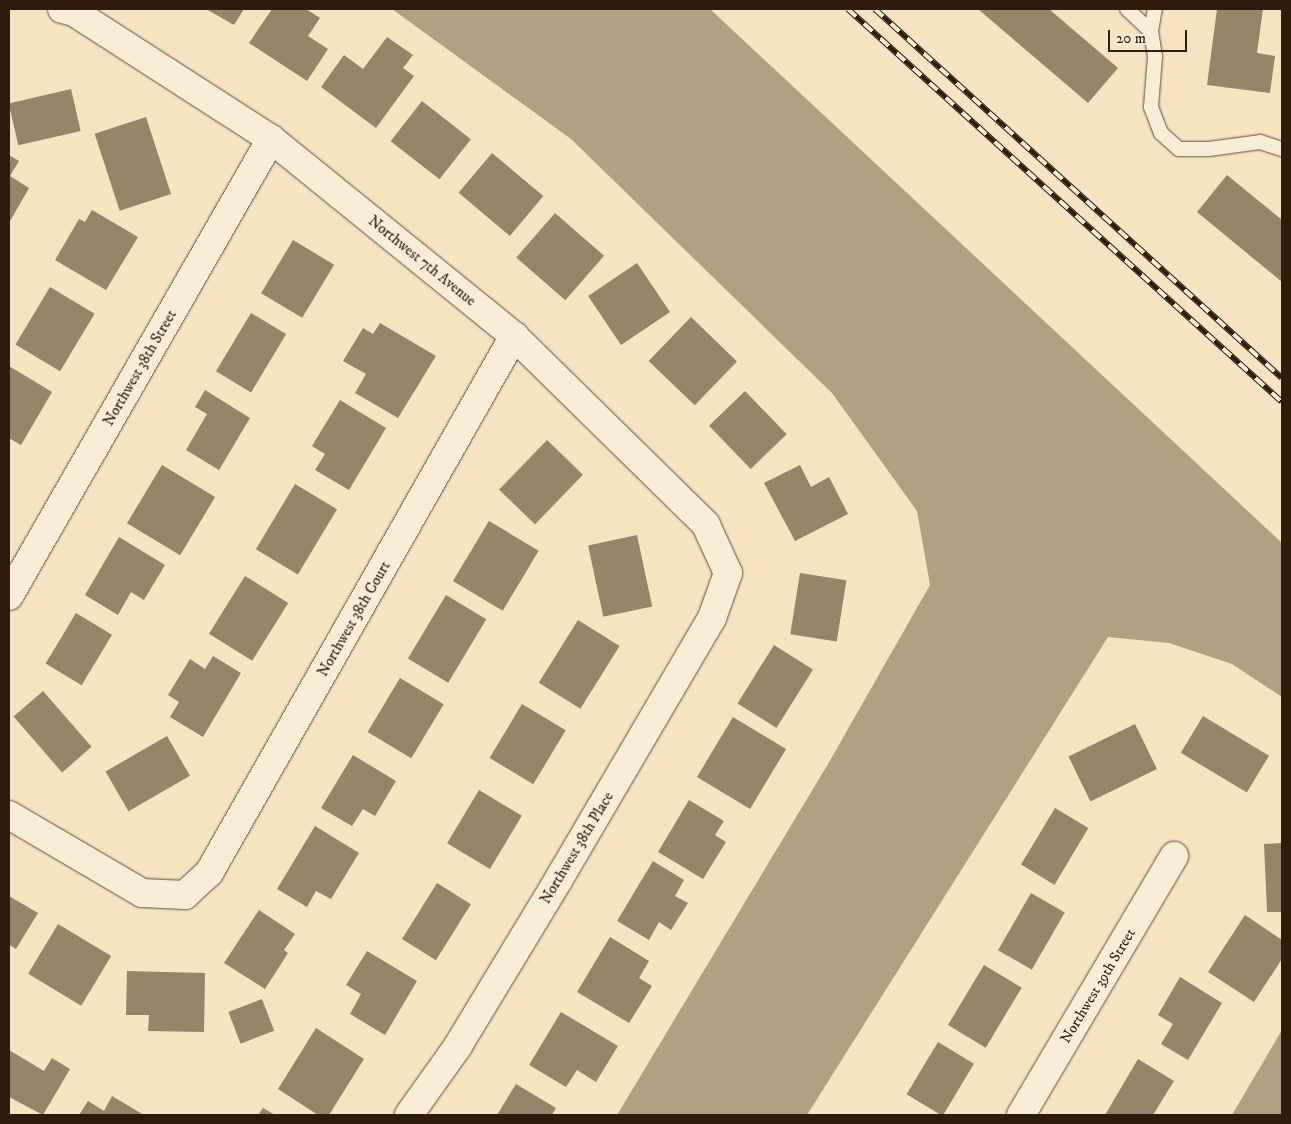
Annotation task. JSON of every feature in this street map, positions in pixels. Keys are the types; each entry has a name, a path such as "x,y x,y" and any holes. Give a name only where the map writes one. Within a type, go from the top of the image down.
{"street":[{"name":"Northwest 7th Avenue","path":"62,9 74,12 271,139 514,336 706,525 728,573"},
{"name":"Northwest 38th Street","path":"9,596 271,139"},
{"name":"Northwest 38th Court","path":"9,815 142,893 185,895 209,873 514,336"},
{"name":"Northwest 38th Place","path":"409,1115 458,1046 559,879 712,618 728,573"},
{"name":"Northwest 39th Street","path":"1021,1115 1174,856"}],"lane":[{"path":"1127,9 1150,31"},
{"path":"1155,9 1150,31 1155,57 1151,107 1161,133 1178,148 1208,149 1260,142 1282,149"}],"shaded area":[{"path":"392,9 710,9 1282,543 1282,697 1232,664 1169,643 1108,637 807,1115 617,1115 828,764 930,585 917,511 832,393 571,139"},
{"path":"1282,1030 1282,1115 1232,1115"}],"building":[{"path":"206,9 244,9 234,25"},
{"path":"272,9 306,9 320,18 308,36 328,49 307,81 249,43"},
{"path":"978,9 1049,9 1118,68 1088,103"},
{"path":"1217,9 1263,9 1257,53 1275,56 1270,93 1207,85"},
{"path":"387,37 413,55 403,68 414,76 376,128 321,87 344,55 363,69"},
{"path":"71,89 81,131 18,145 9,103"},
{"path":"422,101 471,139 439,179 391,141"},
{"path":"146,117 171,194 120,211 95,134"},
{"path":"492,153 543,196 510,236 459,193"},
{"path":"9,155 19,161 10,176 29,188 9,223"},
{"path":"1227,175 1282,220 1282,282 1197,212"},
{"path":"92,210 138,237 106,290 55,260 79,219 85,222"},
{"path":"555,213 604,256 565,300 516,258"},
{"path":"293,240 334,265 302,318 261,293"},
{"path":"637,263 670,312 621,345 588,296"},
{"path":"50,287 95,314 60,371 15,344"},
{"path":"251,313 286,334 251,392 216,371"},
{"path":"691,317 737,361 695,405 649,361"},
{"path":"380,323 436,356 398,418 355,393 366,374 343,361 363,328 373,334"},
{"path":"9,366 52,392 21,445 9,438"},
{"path":"205,390 250,418 219,470 186,450 207,414 195,407"},
{"path":"745,391 787,434 751,469 709,426"},
{"path":"340,400 386,428 349,490 315,470 325,454 312,446"},
{"path":"547,440 583,475 535,524 499,490"},
{"path":"162,465 215,497 180,555 127,523"},
{"path":"800,465 811,487 829,477 848,514 795,541 764,483"},
{"path":"295,484 337,509 298,574 256,549"},
{"path":"489,521 539,551 503,611 453,581"},
{"path":"637,535 652,606 603,617 588,545"},
{"path":"119,537 165,565 144,600 131,592 118,615 85,595"},
{"path":"800,573 846,580 837,642 790,634"},
{"path":"245,576 288,603 252,661 209,634"},
{"path":"446,595 486,619 448,683 408,658"},
{"path":"76,613 112,635 82,685 46,664"},
{"path":"578,620 620,646 580,709 539,683"},
{"path":"774,645 813,669 776,728 737,704"},
{"path":"213,656 241,673 203,737 170,717 179,702 168,695 190,659 205,669"},
{"path":"400,678 444,704 411,758 368,732"},
{"path":"43,691 92,747 62,772 14,717"},
{"path":"522,704 566,730 533,784 490,758"},
{"path":"1203,716 1269,756 1247,793 1181,753"},
{"path":"733,717 786,749 750,809 697,777"},
{"path":"1135,724 1157,769 1090,801 1068,756"},
{"path":"167,736 190,776 129,811 106,772"},
{"path":"353,755 396,781 375,816 363,809 352,826 321,808"},
{"path":"479,790 522,816 490,869 447,843"},
{"path":"689,800 724,821 715,835 726,842 703,879 658,852"},
{"path":"1055,808 1088,828 1054,885 1021,865"},
{"path":"315,826 359,853 331,899 316,891 307,907 277,889"},
{"path":"1282,843 1282,912 1267,912 1264,844"},
{"path":"653,861 684,880 675,896 688,903 671,930 659,922 649,940 617,921"},
{"path":"437,883 471,904 436,960 402,939"},
{"path":"1031,893 1065,913 1032,970 998,950"},
{"path":"9,896 38,913 16,949 9,945"},
{"path":"259,910 295,934 284,950 288,953 265,989 224,963"},
{"path":"1245,915 1282,940 1282,959 1254,1002 1208,972"},
{"path":"58,924 111,956 81,1006 28,974"},
{"path":"610,937 649,961 639,978 652,986 629,1023 577,992"},
{"path":"367,951 417,981 385,1035 350,1014 361,994 346,985"},
{"path":"984,965 1022,988 986,1048 948,1025"},
{"path":"127,971 205,973 204,1032 148,1031 149,1015 126,1015"},
{"path":"1180,977 1222,1003 1188,1060 1161,1044 1173,1024 1158,1015"},
{"path":"262,999 274,1031 241,1044 228,1012"},
{"path":"561,1012 618,1046 596,1082 577,1070 566,1087 529,1065"},
{"path":"316,1028 364,1059 329,1115 318,1115 278,1089"},
{"path":"938,1042 974,1064 943,1115 907,1094"},
{"path":"9,1050 44,1071 52,1058 70,1069 43,1115 9,1097"},
{"path":"1138,1059 1174,1081 1153,1115 1105,1115"},
{"path":"516,1084 556,1108 552,1115 497,1115"},
{"path":"112,1096 144,1115 79,1115 88,1101 104,1111"},
{"path":"263,1108 275,1115 258,1115"}],"railway":[{"path":"848,9 1282,402"},
{"path":"875,9 1282,378"}]}
